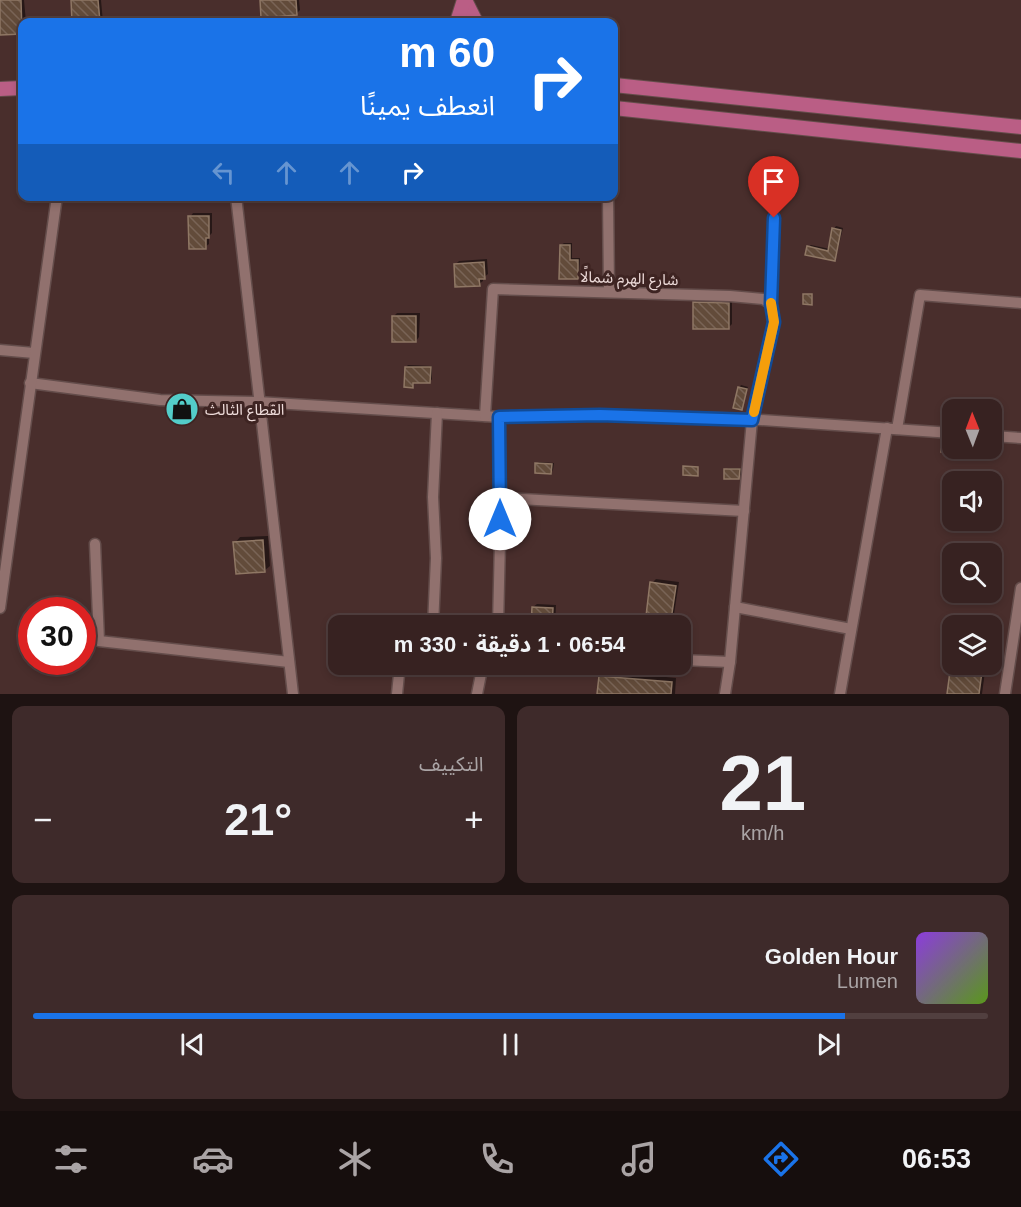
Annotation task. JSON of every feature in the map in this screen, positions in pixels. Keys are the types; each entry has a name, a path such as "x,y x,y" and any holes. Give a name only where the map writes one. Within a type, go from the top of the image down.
{"main road":[{"path":"458,18 464,0"},
{"path":"464,0 474,18"},
{"path":"618,85 1021,127"},
{"path":"0,89 18,88"},
{"path":"618,108 1021,152"}],"street":[{"path":"0,608 56,201"},
{"path":"237,201 293,694"},
{"path":"608,201 609,292"},
{"path":"725,694 730,662 752,420 774,322 771,304 774,218"},
{"name":"شارع الهرم شمالًا","path":"485,416 493,289 730,296 763,299 771,304"},
{"path":"840,694 921,295 1021,303"},
{"path":"0,350 34,352"},
{"path":"30,383 160,400 258,402 499,417 600,415 752,420 942,432"},
{"path":"433,615 436,558 433,497 437,413"},
{"path":"498,615 501,498 499,417"},
{"path":"1002,437 1021,438"},
{"path":"501,498 744,511"},
{"path":"95,544 99,641 289,662"},
{"path":"1005,694 1021,588"},
{"path":"735,607 852,629"},
{"path":"691,660 730,662"},
{"path":"396,694 399,675"},
{"path":"477,694 481,675"}],"building":[{"path":"0,0 21,0 22,18 18,18 18,34 0,35"},
{"path":"71,0 98,0 100,18 72,18"},
{"path":"260,0 296,0 297,15 261,18"},
{"path":"188,216 209,216 209,238 206,238 206,249 189,249"},
{"path":"832,228 841,230 835,261 805,255 807,246 828,251"},
{"path":"560,245 570,245 570,260 578,260 578,279 559,279"},
{"path":"484,262 485,279 479,279 480,286 455,287 454,264"},
{"path":"803,294 812,294 812,305 803,304"},
{"path":"693,302 729,303 729,329 693,329"},
{"path":"392,316 416,316 416,342 392,342"},
{"path":"405,367 431,367 430,383 413,383 413,388 404,387"},
{"path":"738,387 747,389 742,410 733,408"},
{"path":"535,463 552,464 551,474 535,473"},
{"path":"683,466 698,467 698,476 683,475"},
{"path":"724,469 740,469 739,479 724,479"},
{"path":"263,540 265,572 236,574 233,542"},
{"path":"650,582 676,586 672,615 646,615"},
{"path":"532,607 553,608 553,615 532,615"},
{"path":"950,675 982,675 979,694 947,694"},
{"path":"599,676 672,682 671,694 597,694"}],"slow traffic":[{"path":"754,412 774,322 771,303"}],"place":[{"name":"القطاع الثالث","path":"182,409"}],"route":[{"path":"500,519 499,417 600,415 752,420 774,322 771,304 774,218"}]}
